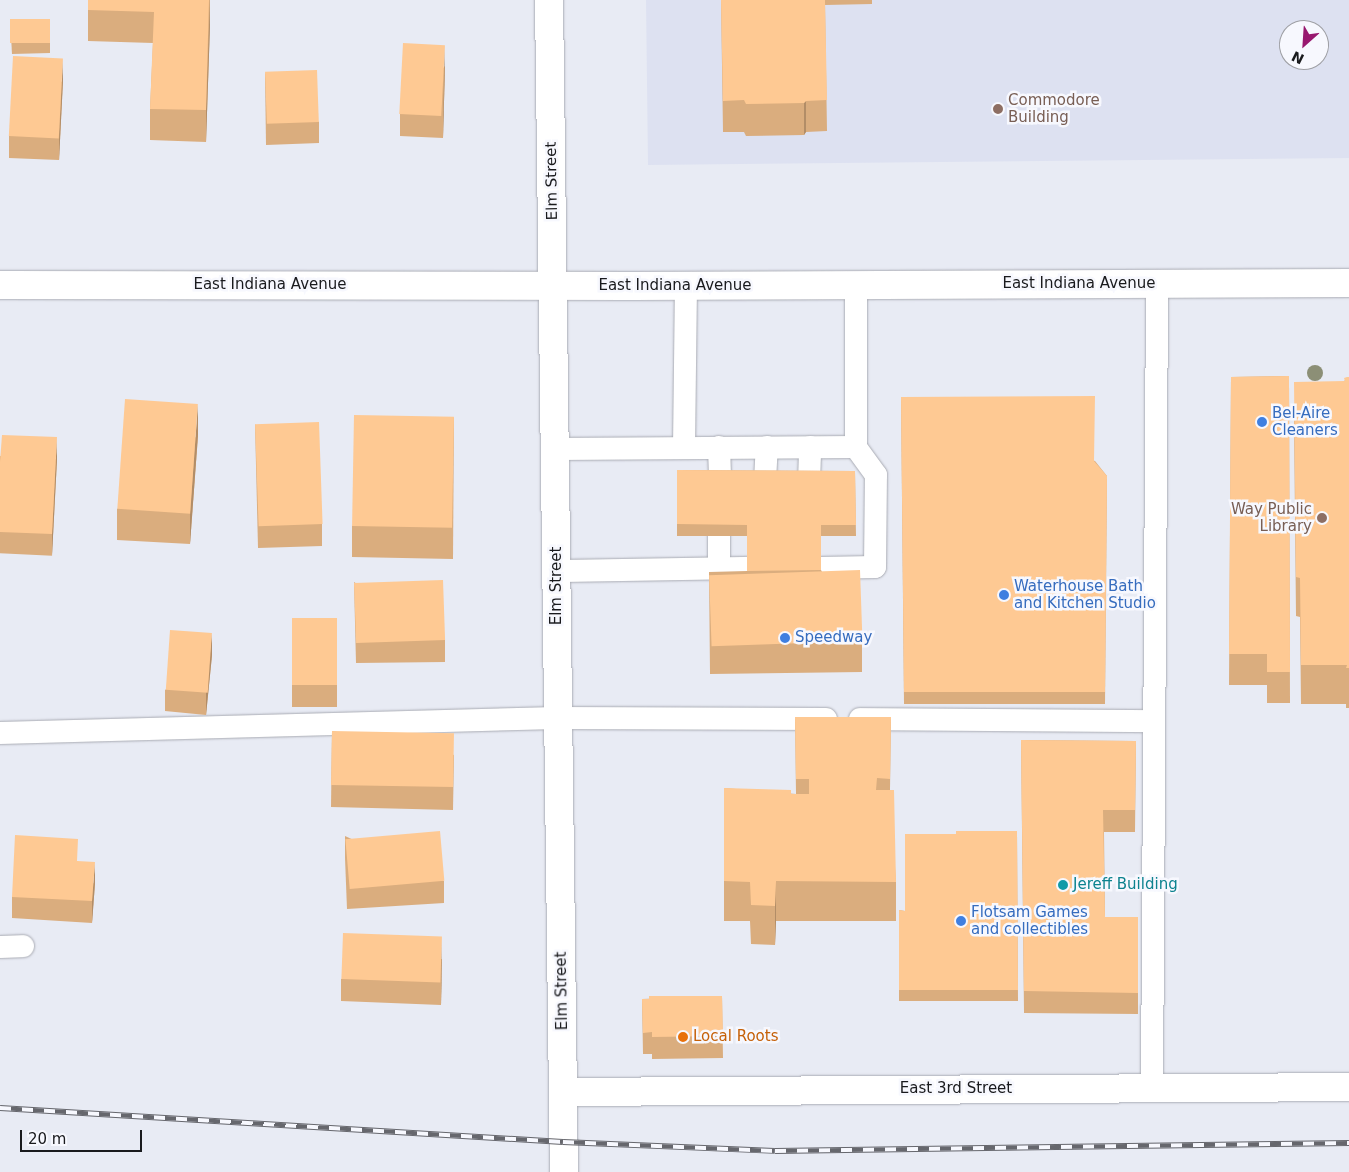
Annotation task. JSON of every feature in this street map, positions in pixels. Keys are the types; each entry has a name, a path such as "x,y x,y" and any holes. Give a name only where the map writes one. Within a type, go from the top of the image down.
{"street":[{"name":"Elm Street","path":"549,0 558,571 557,718 564,1172"},
{"name":"East Indiana Avenue","path":"0,285 856,286 1349,283"},
{"name":"East 3rd Street","path":"563,1092 1349,1087"}],"lane":[{"path":"1152,1087 1157,284"},
{"path":"684,447 686,286"},
{"path":"822,568 875,567 876,475 856,446 856,286"},
{"path":"556,449 856,446"},
{"path":"719,447 720,481"},
{"path":"765,481 767,447"},
{"path":"809,482 810,447"},
{"path":"719,536 719,569"},
{"path":"558,571 747,568"},
{"path":"0,733 557,718 1154,721"},
{"path":"0,946 23,946"}],"shaded area":[{"name":"Commodore Building","path":"646,0 1349,0 1349,158 648,165"}],"building":[{"path":"88,0 209,0 206,110 150,109 154,12 88,10"},
{"path":"721,0 825,0 827,100 806,101 804,103 746,104 744,100 723,101"},
{"path":"10,19 50,19 50,43 10,43"},
{"path":"403,43 445,45 441,116 399,114"},
{"path":"13,56 63,59 59,139 9,136"},
{"path":"317,70 319,122 267,124 265,72"},
{"path":"1289,376 1290,672 1267,672 1267,654 1229,654 1231,377"},
{"name":"Way Public Library","path":"1349,377 1349,668 1346,668 1347,665 1301,665 1300,578 1296,577 1294,382 1345,381 1344,378"},
{"name":"Waterhouse Bath and Kitchen Studio","path":"1095,396 1094,461 1107,476 1105,692 904,692 901,397"},
{"path":"125,399 198,404 190,514 117,509"},
{"path":"354,415 454,417 452,528 352,526"},
{"path":"319,422 323,524 259,526 255,424"},
{"path":"2,435 57,437 52,534 0,532"},
{"name":"Speedway","path":"677,470 855,471 856,525 821,525 821,570 747,571 747,525 677,524"},
{"path":"860,570 862,641 712,646 709,575"},
{"path":"443,580 445,640 356,643 354,583"},
{"path":"292,618 337,618 337,685 292,685"},
{"path":"170,630 212,633 208,693 166,690"},
{"path":"795,717 891,717 890,779 877,778 876,790 894,790 896,882 776,881 775,906 751,905 750,882 724,881 724,788 791,790 791,794 809,794 809,779 796,779"},
{"path":"332,731 454,733 453,787 331,785"},
{"name":"Jereff Building","path":"1021,740 1136,741 1135,810 1103,810 1105,917 1138,917 1138,993 1024,991"},
{"path":"440,831 444,881 350,889 345,839"},
{"name":"Flotsam Games and collectibles","path":"956,831 1017,831 1018,990 899,990 899,910 905,911 905,834 956,834"},
{"path":"15,835 78,839 77,861 95,862 92,901 12,897"},
{"path":"343,933 442,936 440,982 341,979"},
{"path":"649,996 722,996 723,1036 652,1037 652,1032 643,1033 642,999 649,999"}],"railway":[{"path":"0,1108 563,1142 775,1151 1349,1143"}],"place":[{"name":"Commodore Building","path":"998,109"},
{"name":"Bel-Aire Cleaners","path":"1262,422"},
{"name":"Way Public Library","path":"1322,518"},
{"name":"Waterhouse Bath and Kitchen Studio","path":"1004,595"},
{"name":"Speedway","path":"785,638"},
{"name":"Jereff Building","path":"1063,885"},
{"name":"Flotsam Games and collectibles","path":"961,921"},
{"name":"Local Roots","path":"683,1037"}]}
